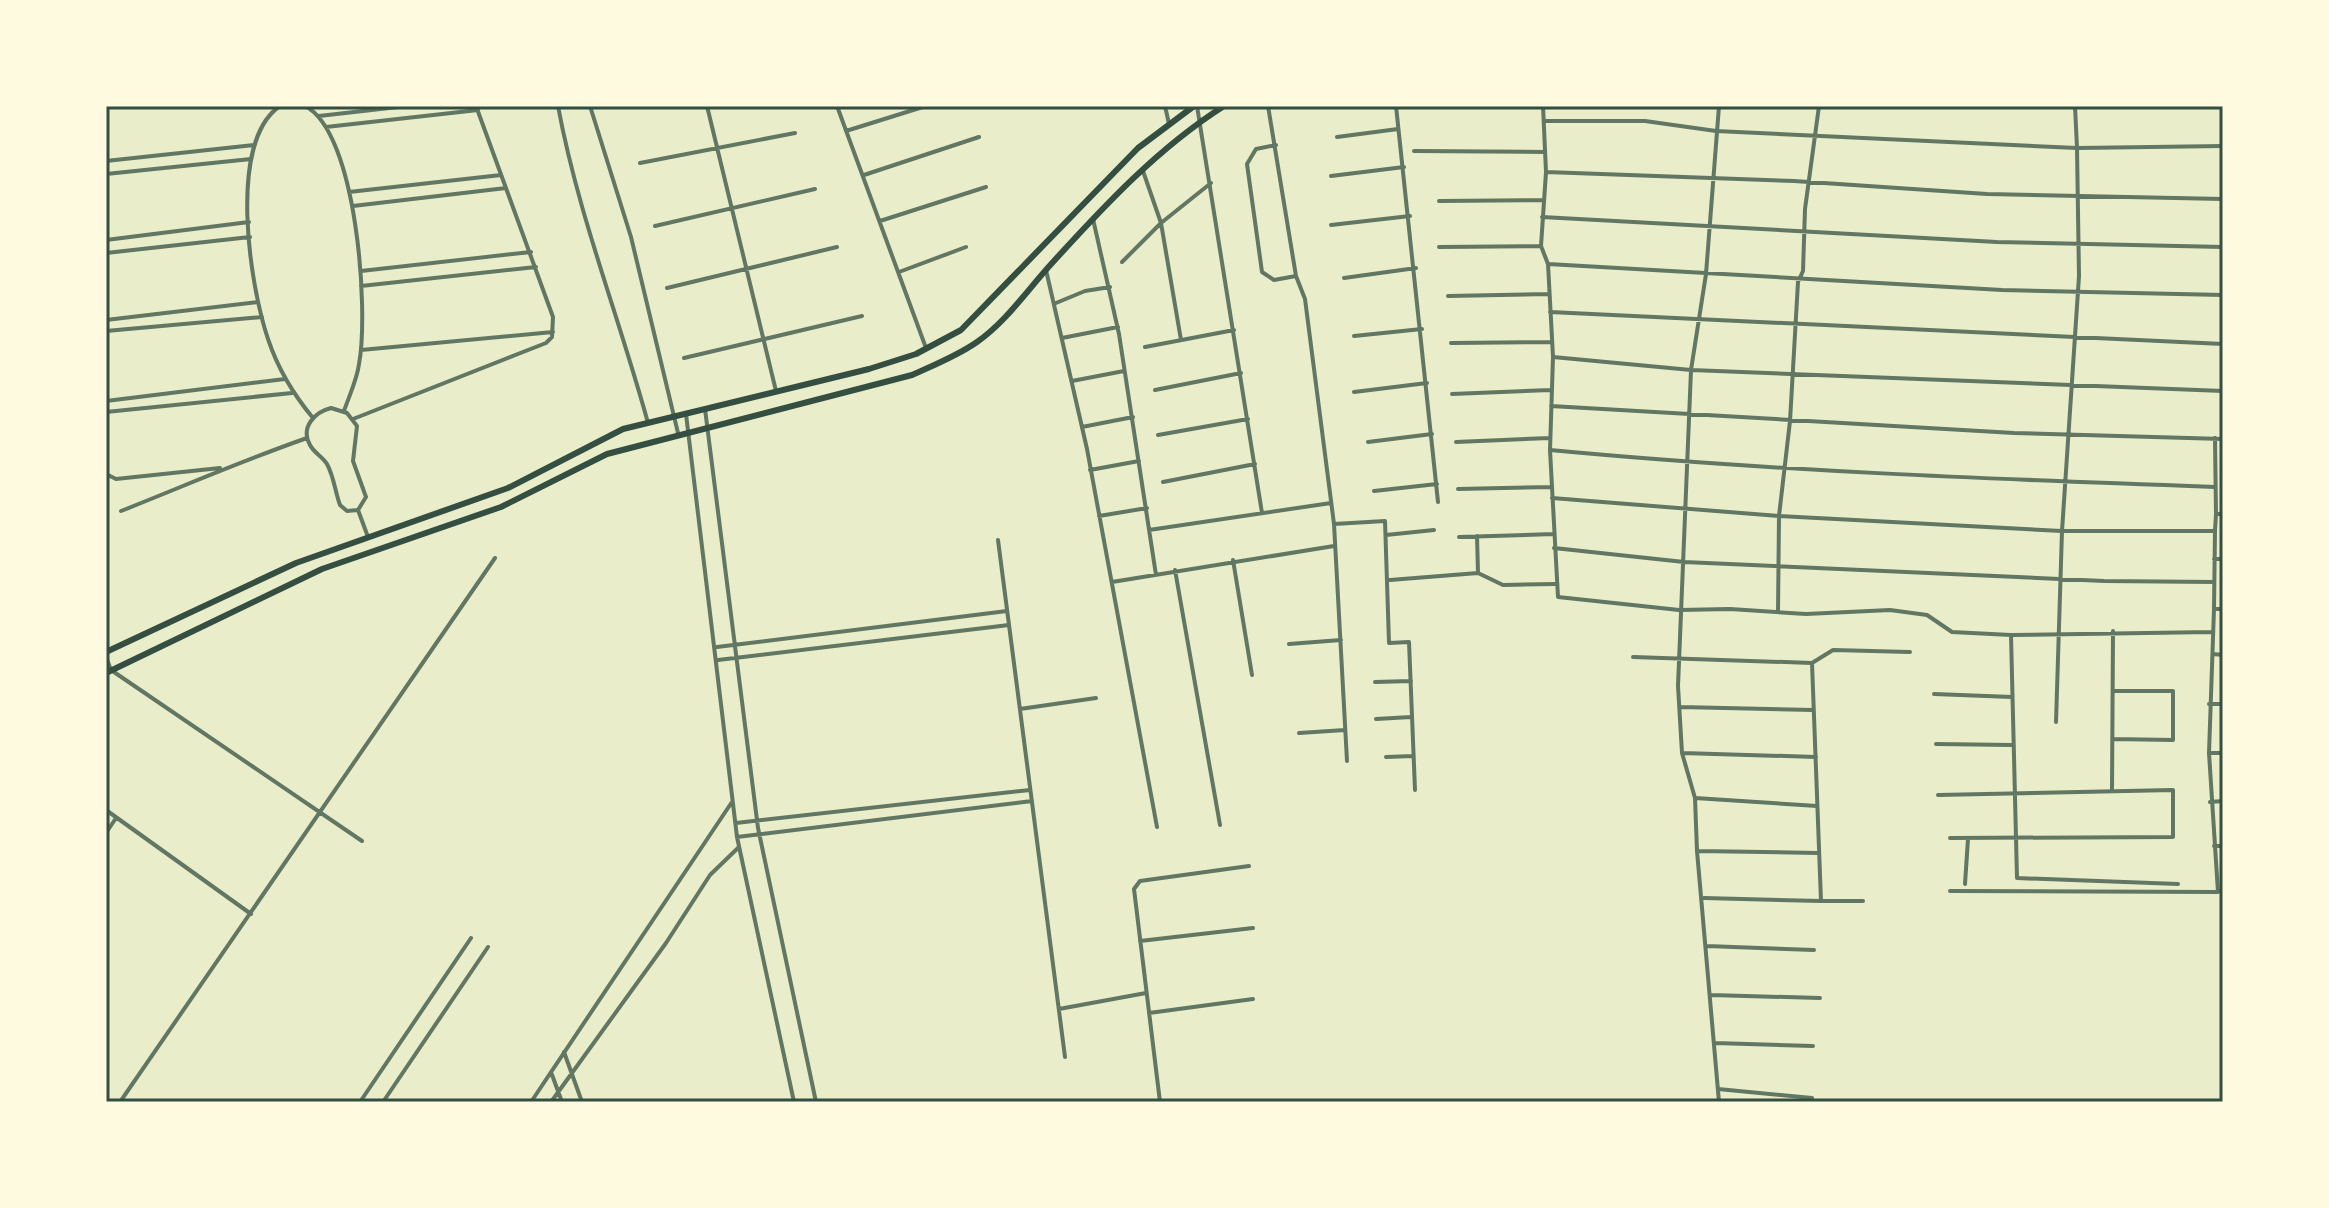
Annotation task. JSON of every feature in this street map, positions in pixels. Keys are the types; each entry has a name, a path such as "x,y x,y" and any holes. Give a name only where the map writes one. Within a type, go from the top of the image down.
{"main road":[{"path":"106,654 277,570 483,498 623,429 869,369 926,348 961,330 1067,218 1169,124 1195,106"},
{"path":"109,671 322,569 501,507 607,454 678,433 912,375 942,361 978,341 1009,313 1093,218 1199,122 1224,106"}],"street":[{"path":"280,106 261,125 254,145 250,237 262,317 292,393 313,418"},
{"path":"305,106 319,116 326,127 353,206 361,271 361,350 344,411"},
{"path":"319,116 407,106"},
{"path":"558,106 582,208 626,342 648,423"},
{"path":"590,106 631,237 678,433"},
{"path":"707,106 766,339 776,391"},
{"path":"837,106 926,348"},
{"path":"846,131 926,106"},
{"path":"1165,106 1169,124"},
{"path":"1195,106 1211,183 1262,513"},
{"path":"1268,106 1296,276 1305,299 1334,524 1347,761"},
{"path":"1396,106 1416,268 1438,502"},
{"path":"1416,106 1422,106"},
{"path":"1543,106 1546,172 1541,246 1548,264 1553,357 1550,450 1556,594 1562,598 1679,610 1890,610 1927,615 1952,632 2011,635 2113,631 2212,632"},
{"path":"1719,106 1706,274 1691,370 1690,463 1679,610 1682,753 1695,798 1719,1102"},
{"path":"1778,612 1779,516 1819,106"},
{"path":"2056,722 2069,388 2078,293 2075,106"},
{"path":"326,127 477,108 553,317 553,332 546,343 353,419"},
{"path":"1544,121 1645,121 1716,131 2077,148 2223,146"},
{"path":"1337,137 1399,129"},
{"path":"640,163 795,133"},
{"path":"864,175 979,137"},
{"path":"106,161 254,145"},
{"path":"1276,145 1256,149 1248,157 1247,164 1262,272 1274,280 1296,276"},
{"path":"1414,151 1545,152"},
{"path":"106,174 251,159"},
{"path":"1331,176 1404,167"},
{"path":"1143,170 1161,223 1181,340"},
{"path":"1546,172 2223,199"},
{"path":"349,192 501,175"},
{"path":"1122,262 1161,223 1211,183"},
{"path":"880,221 986,187"},
{"path":"353,206 506,188"},
{"path":"655,226 815,189"},
{"path":"1439,201 1543,200"},
{"path":"1331,225 1410,216"},
{"path":"1542,217 2078,244 2223,247"},
{"path":"1093,218 1118,327 1156,575"},
{"path":"106,240 249,222"},
{"path":"106,253 250,237"},
{"path":"1439,247 1541,246"},
{"path":"667,288 837,247"},
{"path":"899,272 966,247"},
{"path":"361,271 531,252"},
{"path":"1548,264 2078,293 2223,295"},
{"path":"361,286 536,267"},
{"path":"1344,278 1416,268"},
{"path":"1046,270 1082,427 1157,827"},
{"path":"1056,303 1085,291 1110,287"},
{"path":"1448,296 1549,294"},
{"path":"106,320 258,302"},
{"path":"1550,312 2223,344"},
{"path":"684,358 862,316"},
{"path":"106,331 262,317"},
{"path":"1062,338 1118,327"},
{"path":"1354,336 1422,329"},
{"path":"1145,347 1234,330"},
{"path":"361,350 553,332"},
{"path":"1451,343 1552,342"},
{"path":"1553,357 1691,370 2069,388 2223,391"},
{"path":"1072,381 1124,371"},
{"path":"1155,390 1241,373"},
{"path":"106,401 285,379"},
{"path":"1354,392 1427,383"},
{"path":"1452,394 1551,390"},
{"path":"106,412 292,393"},
{"path":"1551,406 1790,421 2223,439"},
{"path":"705,409 757,821 816,1102"},
{"path":"323,410 344,411 353,419 358,434 353,461 366,497 358,510 347,511 340,505 338,489 326,462 310,446 307,438 313,418 323,410"},
{"path":"686,413 717,647 737,837 794,1102"},
{"path":"1082,427 1133,417"},
{"path":"1158,435 1248,419"},
{"path":"1368,442 1432,434"},
{"path":"121,511 198,481 222,467 307,438"},
{"path":"1456,442 1550,438"},
{"path":"1950,891 2214,895 2220,887 2210,802 2209,753 2216,514 2215,438"},
{"path":"1550,450 1690,463 2215,487"},
{"path":"1090,470 1140,461"},
{"path":"1163,482 1255,464"},
{"path":"106,474 121,479 222,467"},
{"path":"1374,491 1437,484"},
{"path":"1458,489 1552,487"},
{"path":"1552,498 1686,511 2062,531 2215,531"},
{"path":"1149,530 1331,503"},
{"path":"1099,516 1147,508"},
{"path":"358,510 368,537"},
{"path":"2216,514 2223,514"},
{"path":"1334,524 1385,521 1389,643 1409,642 1415,790"},
{"path":"1386,535 1434,530"},
{"path":"1459,537 1554,534"},
{"path":"1477,536 1478,573"},
{"path":"998,540 1065,1057"},
{"path":"1112,582 1233,560 1335,546"},
{"path":"1554,548 1684,562 2214,582"},
{"path":"120,1102 495,558"},
{"path":"2214,559 2223,559"},
{"path":"1233,560 1252,675"},
{"path":"1175,570 1220,825"},
{"path":"1388,580 1478,573 1503,585 1555,584"},
{"path":"2214,609 2223,609"},
{"path":"717,647 1007,611"},
{"path":"718,660 1009,625"},
{"path":"2112,790 2113,631"},
{"path":"2011,635 2015,873 2021,880 2178,884"},
{"path":"1289,644 1341,640"},
{"path":"1633,657 1812,663 1833,650 1910,652"},
{"path":"106,654 109,671 362,841"},
{"path":"2213,654 2223,655"},
{"path":"1812,663 1821,901"},
{"path":"1375,682 1411,681"},
{"path":"2113,739 2173,740 2173,691 2114,691"},
{"path":"1934,694 2012,697"},
{"path":"1020,709 1096,698"},
{"path":"2209,704 2223,704"},
{"path":"1680,707 1813,710"},
{"path":"1376,719 1411,717"},
{"path":"1299,733 1346,730"},
{"path":"1936,744 2012,745"},
{"path":"1682,753 1816,757"},
{"path":"2209,753 2223,753"},
{"path":"1386,757 1413,756"},
{"path":"736,823 1030,790"},
{"path":"1938,795 2173,790 2173,837 1950,838"},
{"path":"1695,798 1817,806"},
{"path":"531,1102 733,800"},
{"path":"737,837 1032,801"},
{"path":"2210,802 2223,801"},
{"path":"106,810 251,914"},
{"path":"106,833 116,817"},
{"path":"1965,884 1968,839"},
{"path":"551,1102 666,943 710,875 739,846"},
{"path":"2214,846 2223,846"},
{"path":"1697,851 1819,853"},
{"path":"1179,1102 1159,1102 1134,889 1140,881 1249,866"},
{"path":"1704,898 1863,901"},
{"path":"1140,941 1253,928"},
{"path":"360,1102 471,938"},
{"path":"1707,946 1814,950"},
{"path":"383,1102 488,947"},
{"path":"1059,1009 1146,993"},
{"path":"1711,995 1820,998"},
{"path":"1149,1013 1253,999"},
{"path":"1715,1043 1813,1046"},
{"path":"564,1052 582,1102"},
{"path":"551,1072 562,1102"},
{"path":"1718,1089 1812,1098"}]}
